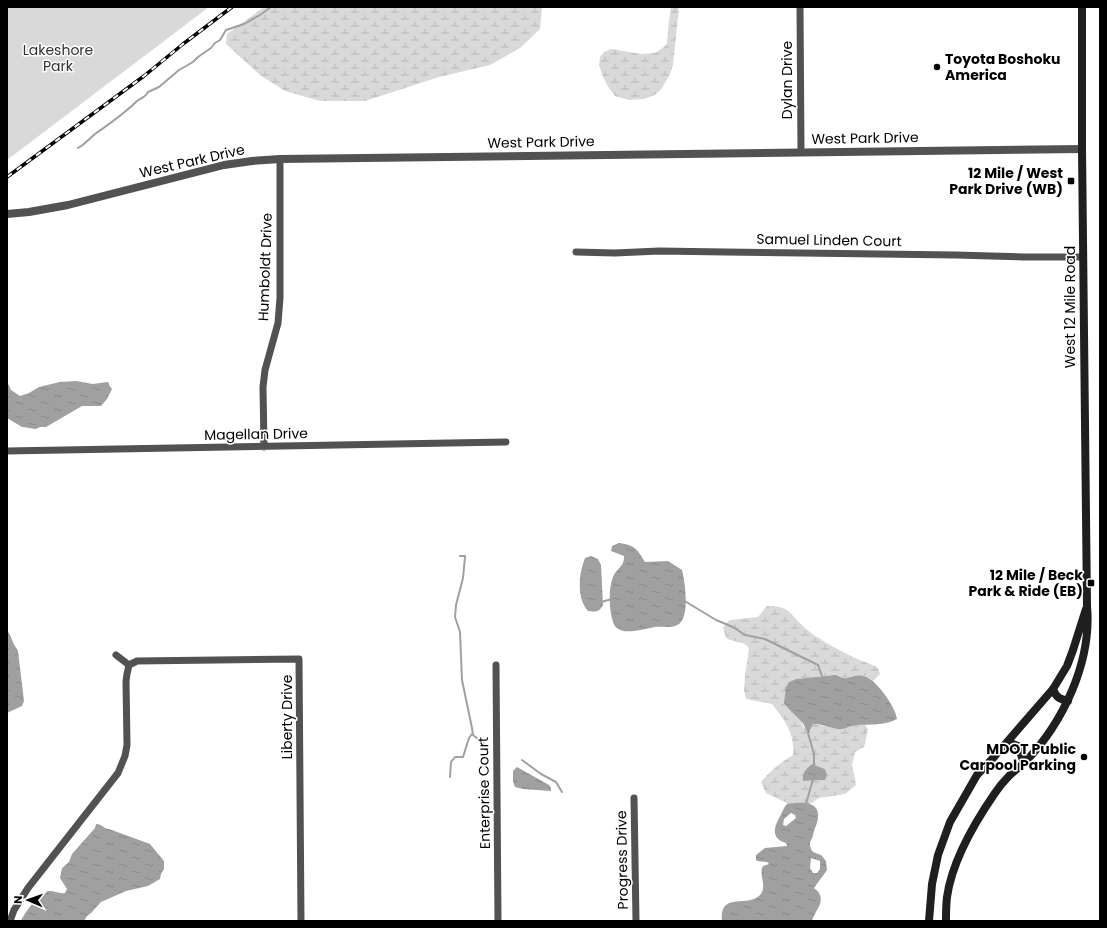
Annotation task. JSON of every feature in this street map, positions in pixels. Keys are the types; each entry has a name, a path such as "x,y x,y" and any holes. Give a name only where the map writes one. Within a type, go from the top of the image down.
{"main road":[{"name":"West 12 Mile Road","path":"946,921 947,896 955,867 971,831 1007,777 1024,763 1049,732 1068,701 1079,669 1087,637 1082,7"},
{"name":"West 12 Mile Road","path":"929,921 932,884 938,855 950,822 977,775 1008,742 1053,689 1067,666 1087,606"},
{"path":"1053,689 1056,696 1060,699 1068,701"},
{"path":"1008,742 1018,746 1024,763"}],"street":[{"name":"Dylan Drive","path":"800,7 801,152"},
{"name":"West Park Drive","path":"7,214 29,212 68,205 224,165 280,159 1082,149"},
{"name":"Humboldt Drive","path":"264,447 263,387 265,370 276,330 280,304 280,159"},
{"name":"Samuel Linden Court","path":"576,252 615,254 659,251 1083,257"},
{"name":"Magellan Drive","path":"7,451 506,442"},
{"path":"10,921 14,910 28,888 118,772 125,756 127,745 126,681 130,665 116,655"},
{"name":"Liberty Drive","path":"130,665 138,661 299,659 301,921"},
{"name":"Enterprise Court","path":"496,665 498,921"},
{"name":"Progress Drive","path":"634,798 636,921"}],"green space":[{"name":"Lakeshore Park","path":"7,7 209,7 7,160"},
{"path":"264,7 542,7 540,29 520,48 490,65 439,77 365,101 320,101 285,91 260,75 226,44 227,34"},
{"path":"671,7 679,7 673,65 662,88 655,95 644,99 629,100 615,96 603,77 599,65 600,57 604,52 611,49 641,54 655,53 664,47 667,43"},
{"path":"767,606 785,609 805,628 821,640 878,668 880,674 873,681 866,676 852,676 846,678 835,675 796,679 789,682 786,687 789,709 801,720 804,728 811,731 812,724 816,724 842,729 855,725 865,725 868,729 864,747 855,752 852,765 856,785 845,794 819,798 810,804 789,804 766,793 761,782 776,767 793,755 791,734 785,722 772,704 746,699 744,690 749,648 747,645 726,638 723,627 730,620 758,617","holes":["812,764 825,769 825,780 803,781"]}],"water":[{"path":"7,381 11,390 20,396 39,387 60,382 76,381 93,384 107,382 112,389 107,399 101,406 82,406 46,427 36,429 22,427 7,418"},
{"path":"619,543 635,548 645,562 668,561 682,570 686,607 685,614 679,624 676,626 655,627 638,631 625,631 616,627 613,622 611,611 610,588 614,574 622,565 624,556 611,551 612,546"},
{"path":"591,556 598,559 601,565 603,605 596,611 588,611 584,606 580,592 580,578 583,564 585,558"},
{"path":"7,630 18,651 24,701 22,706 7,713"},
{"path":"835,675 844,678 863,676 868,678 879,687 889,701 897,719 882,724 854,725 841,729 820,724 813,724 809,733 807,732 803,723 784,703 786,687 789,682 796,679"},
{"path":"812,764 825,769 827,775 825,780 803,781 805,771"},
{"path":"517,767 549,785 551,791 515,787 513,781 513,771"},
{"path":"792,803 807,803 812,805 818,811 817,822 813,837 810,841 810,846 813,852 821,855 826,861 827,870 814,888 818,891 821,900 812,921 722,921 722,912 725,906 730,903 755,899 762,892 762,869 763,866 769,864 767,862 757,861 756,855 765,848 787,846 786,843 778,839 775,833 777,822 787,804","holes":["791,813 795,815 796,818 786,826 783,825 784,819","811,858 820,861 820,869 817,873 813,873 810,868"]},
{"path":"96,824 150,844 164,861 164,869 160,879 148,886 126,891 101,902 84,921 21,921 32,904 45,892 65,893 67,889 60,878 62,868 69,862 72,854 95,828"}],"waterway":[{"path":"78,148 122,115 148,92 159,87 179,70 193,62 211,48 220,40 226,30 244,24 271,7"},
{"path":"460,556 465,557 463,578 456,605 455,617 460,632 462,680 473,735 488,747"},
{"path":"601,602 612,599"},
{"path":"683,600 745,635 765,639 818,665 822,676"},
{"path":"808,733 814,754 814,767"},
{"path":"450,777 451,762 455,757 463,757 469,738 472,734"},
{"path":"522,760 541,774 556,782 562,792"},
{"path":"806,804 813,779"}],"railway":[{"path":"7,177 144,76 232,7"}],"place":[{"name":"Toyota Boshoku America","path":"937,67"},
{"name":"12 Mile / West Park Drive (WB)","path":"1071,181"},
{"name":"12 Mile / Beck Park & Ride (EB)","path":"1091,583"},
{"name":"MDOT Public Carpool Parking","path":"1084,757"}]}
